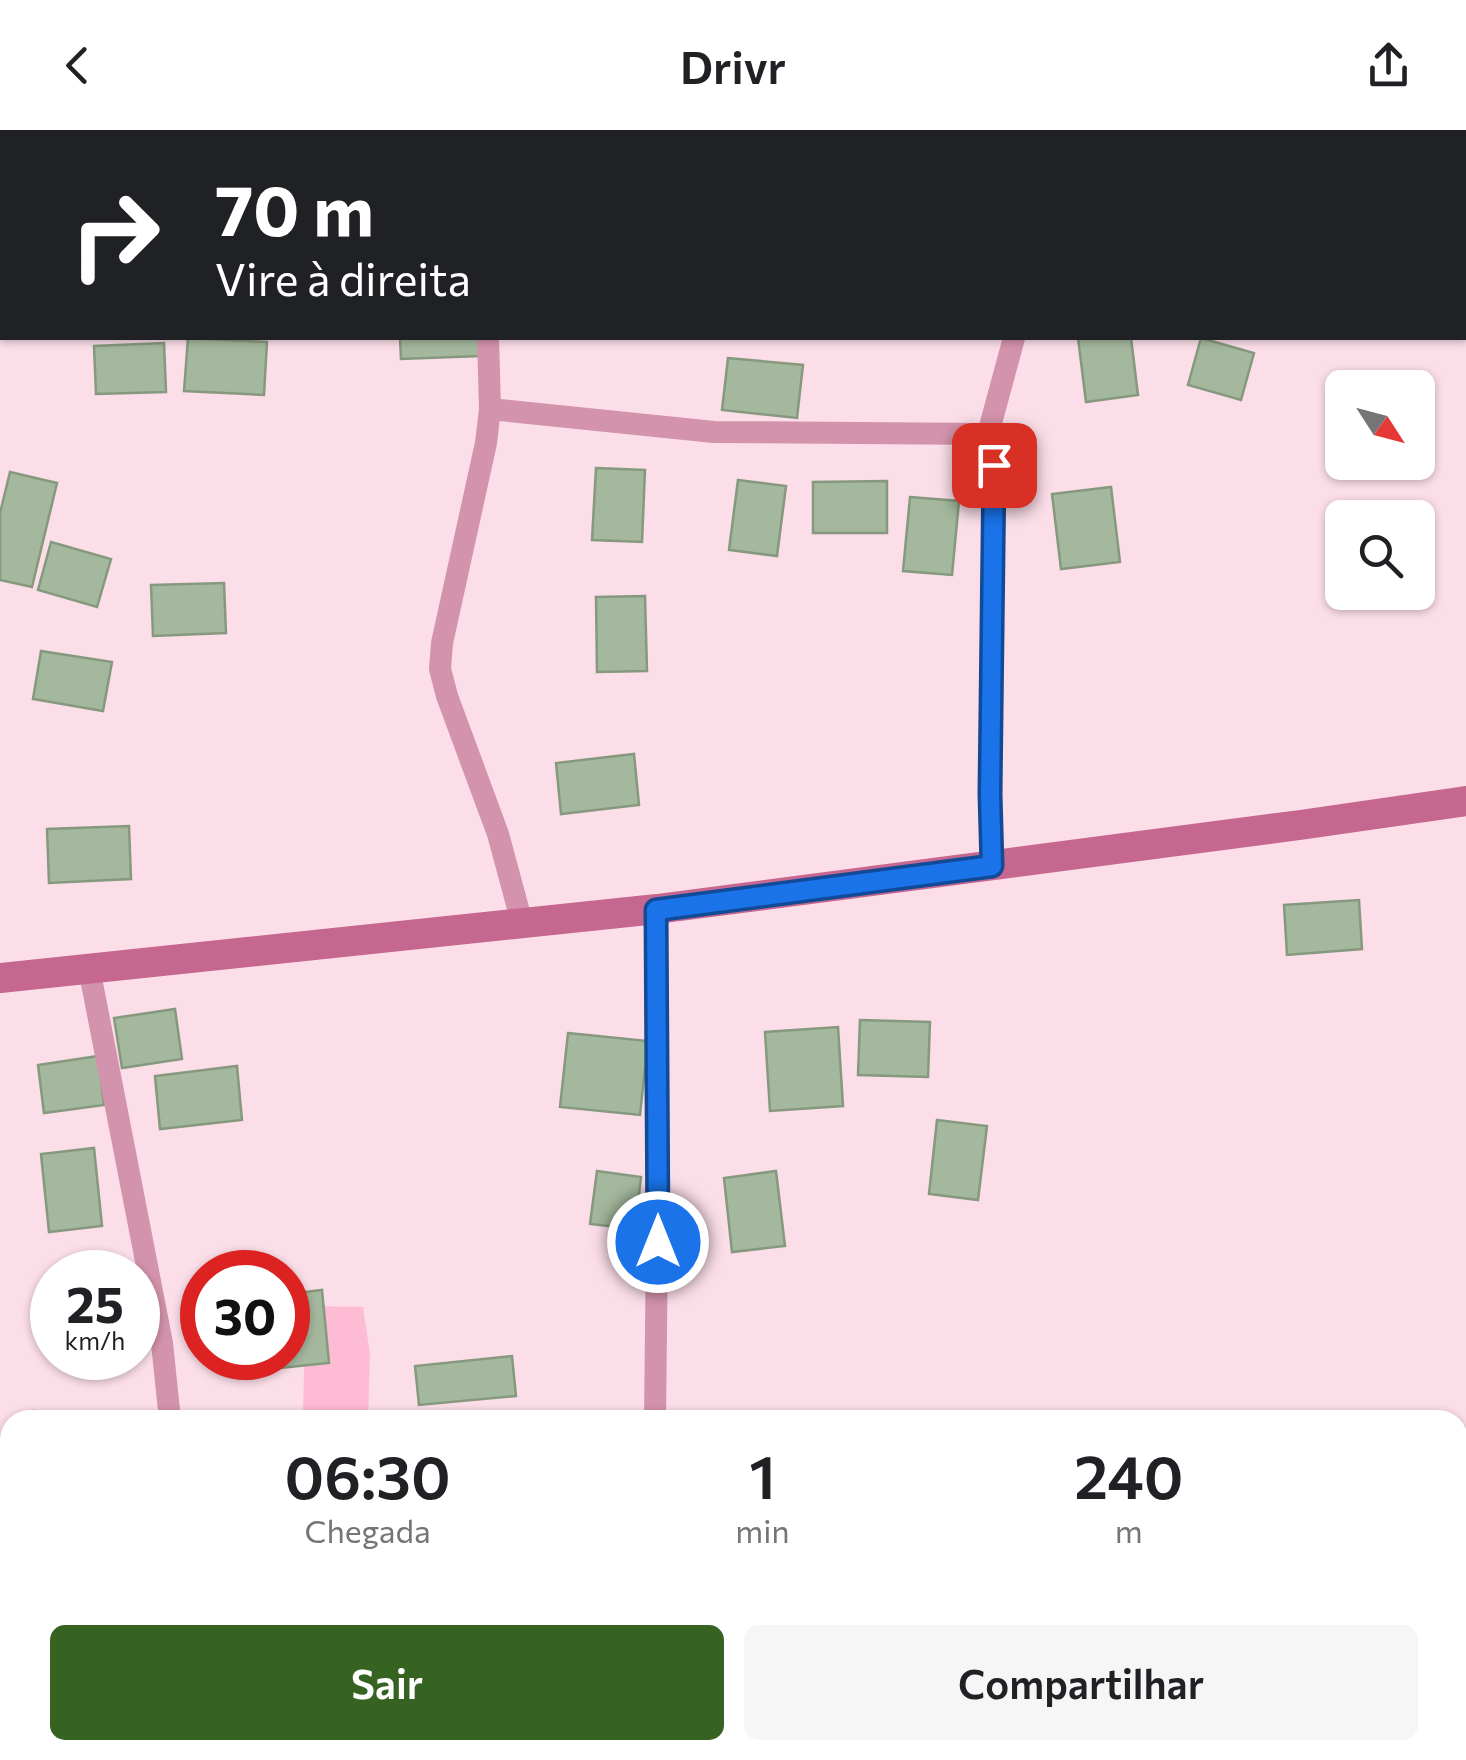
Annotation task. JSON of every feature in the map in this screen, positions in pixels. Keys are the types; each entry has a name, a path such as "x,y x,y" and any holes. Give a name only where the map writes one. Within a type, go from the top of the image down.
{"main road":[{"path":"0,978 656,910 1466,801"}],"street":[{"path":"488,340 490,410 486,443 442,643 440,669 498,834 522,923"},
{"path":"992,866 994,465 988,434 1013,340"},
{"path":"490,410 714,432 988,434"},
{"path":"654,1410 658,1242 656,910"},
{"path":"88,968 162,1343 169,1410"}],"shaded area":[{"path":"312,1306 363,1307 370,1354 368,1410 303,1410 304,1380 310,1380"}],"building":[{"path":"188,340 267,342 264,395 184,391"},
{"path":"400,340 480,340 480,356 401,359"},
{"path":"1078,340 1131,340 1138,395 1086,402"},
{"path":"1200,340 1254,353 1241,400 1188,385"},
{"path":"164,343 166,392 96,394 94,346"},
{"path":"728,358 803,365 797,418 722,410"},
{"path":"596,468 645,470 642,542 592,540"},
{"path":"10,472 57,483 32,587 0,580 0,513"},
{"path":"738,480 786,486 777,556 729,550"},
{"path":"887,481 887,533 813,533 813,482"},
{"path":"1111,487 1120,562 1061,569 1052,494"},
{"path":"910,497 959,501 952,575 903,571"},
{"path":"51,542 111,559 97,607 38,590"},
{"path":"224,583 226,633 153,636 151,585"},
{"path":"645,596 647,671 597,672 596,597"},
{"path":"41,651 112,662 103,711 33,699"},
{"path":"634,754 639,805 561,814 556,763"},
{"path":"129,826 131,879 49,883 47,829"},
{"path":"1359,900 1362,949 1287,955 1284,905"},
{"path":"175,1009 182,1059 122,1068 114,1018"},
{"path":"860,1020 930,1022 928,1077 858,1075"},
{"path":"838,1027 843,1106 770,1111 765,1032"},
{"path":"568,1033 648,1041 640,1115 560,1107"},
{"path":"98,1056 104,1105 44,1113 38,1065"},
{"path":"237,1066 242,1120 160,1129 155,1076"},
{"path":"937,1120 987,1126 978,1200 929,1194"},
{"path":"94,1148 102,1226 49,1232 41,1154"},
{"path":"597,1171 641,1177 635,1229 590,1224"},
{"path":"776,1171 785,1246 732,1252 724,1178"},
{"path":"322,1290 329,1363 310,1365 310,1291"},
{"path":"512,1356 516,1396 419,1405 415,1366"}],"route":[{"path":"658,1242 656,910 992,866 994,465"}]}
